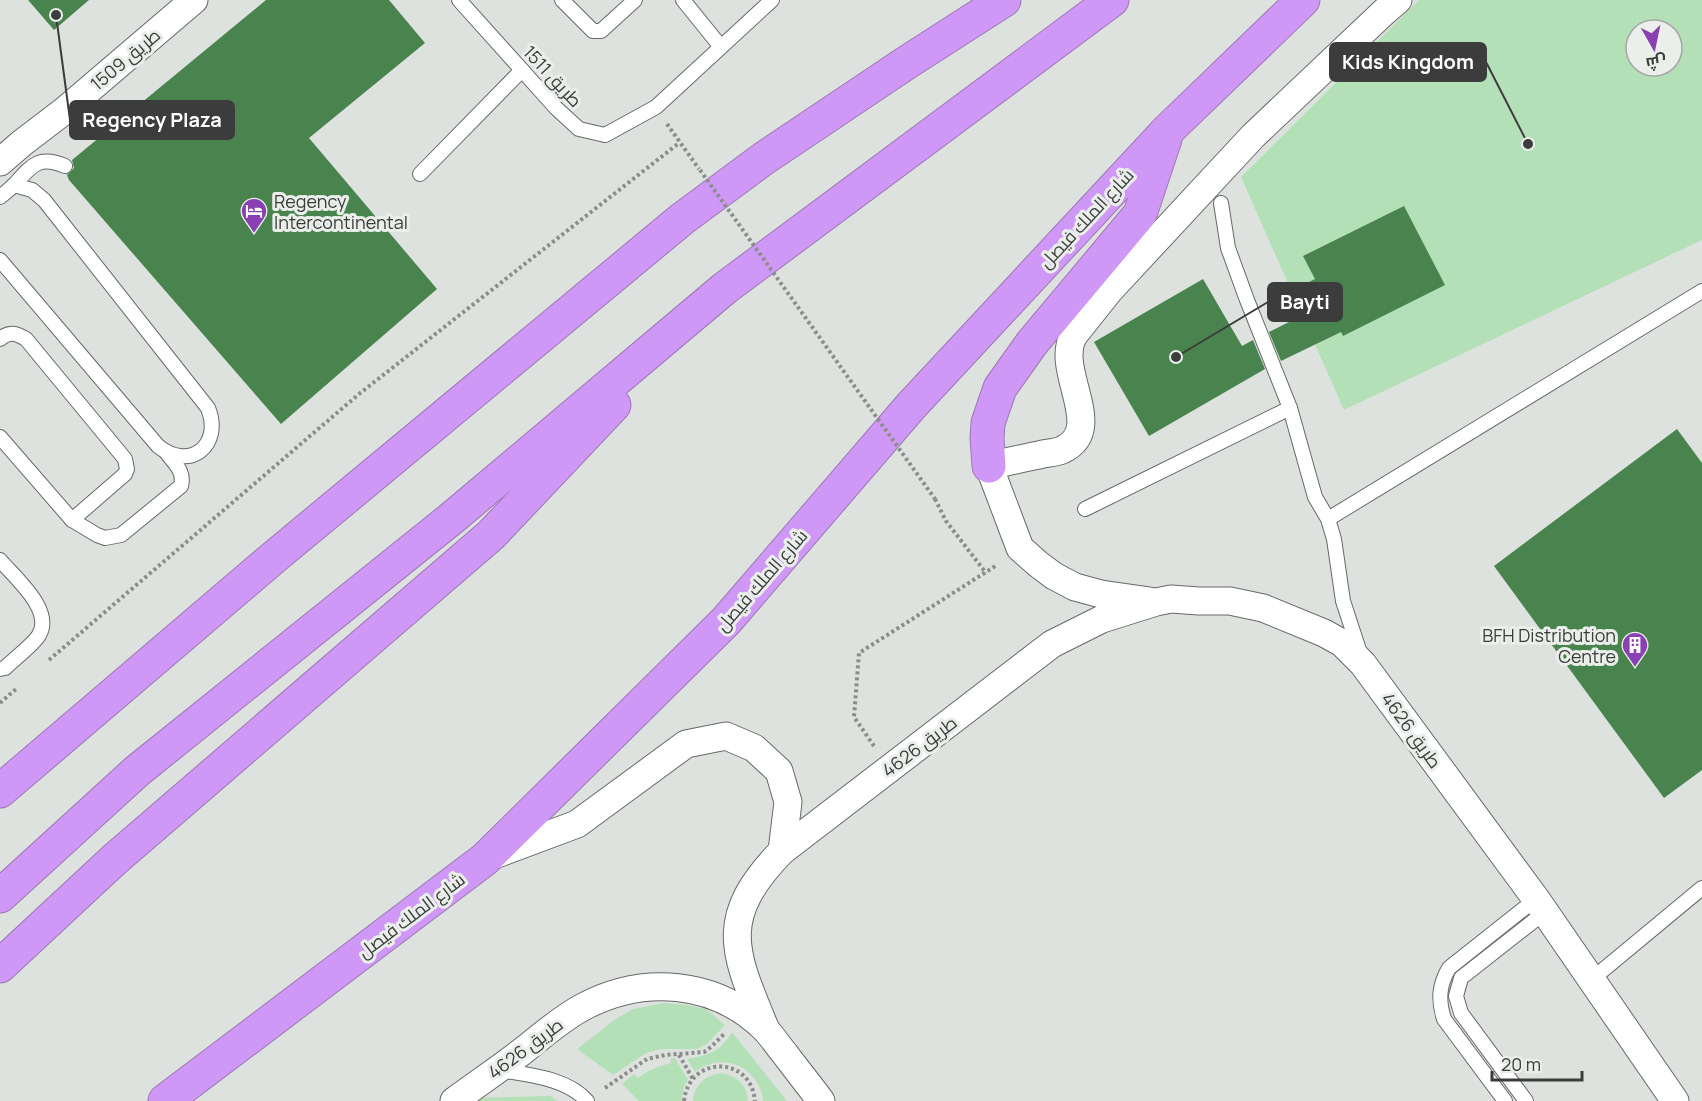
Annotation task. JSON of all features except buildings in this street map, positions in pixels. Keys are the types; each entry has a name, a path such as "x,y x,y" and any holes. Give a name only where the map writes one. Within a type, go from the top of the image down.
{"highway":[{"path":"906,63 966,0"},
{"path":"0,790 273,558 682,219 763,159 1004,0"},
{"path":"0,896 137,771 452,518 725,288 1112,0"},
{"name":"شارع الملك فيصل","path":"165,1101 485,859 726,621 911,406 1168,130 1303,0"},
{"path":"989,466 988,423 1000,388 1032,343 1140,214 1168,130"},
{"path":"0,966 115,859 491,535 725,288"}],"street":[{"name":"طريق 1509","path":"0,162 22,142 64,111 194,0"},
{"path":"989,466 1062,450 1078,436 1082,419 1068,351 1070,343 1109,291 1211,197 1253,136 1398,0"},
{"name":"طريق 4626","path":"989,466 1020,548 1038,564 1075,587 1101,594 1156,602"},
{"name":"طريق 4626","path":"766,1030 740,962 737,925 748,893 782,851 1052,644 1102,619 1156,602 1171,599 1230,601 1263,608 1324,633 1342,643 1363,664 1540,905 1675,1101"},
{"path":"485,859 577,824 686,744 726,736 754,748 779,771 788,802 782,851"},
{"name":"طريق 4626","path":"453,1101 498,1070 566,1017 603,998 647,987 697,990 711,994 747,1014 766,1030 819,1100"}],"lane":[{"name":"طريق 1511","path":"459,0 556,108 579,129 605,135 656,107 772,0"},
{"path":"562,0 593,31 601,31 635,0"},
{"path":"683,0 721,47"},
{"path":"420,174 522,70"},
{"path":"0,197 24,172 37,163 53,161 65,166"},
{"path":"14,185 32,190 44,200 208,408 213,428 204,447 186,456 175,456 166,452"},
{"path":"1211,197 1247,300 1290,408 1315,497 1328,519 1334,539 1342,601 1363,664"},
{"path":"0,260 150,437 166,452 182,473 183,480 181,486 121,535 105,538 72,520 0,437"},
{"path":"0,275 15,279"},
{"path":"1328,519 1702,291"},
{"path":"0,339 5,334 11,333 26,339 127,464 125,474 72,520"},
{"path":"1085,509 1290,408"},
{"path":"0,561 39,605 42,616 39,636 5,668 0,669"},
{"path":"1591,980 1702,888"},
{"path":"1505,1101 1444,1019 1439,995 1449,968 1540,905"},
{"path":"1526,1101 1461,1013 1456,996 1461,978 1540,905"},
{"path":"498,1070 547,1079 579,1092 587,1101"}],"path":[{"path":"45,664 358,394 679,143 934,499 946,521 986,573"},
{"path":"889,769 854,717 859,653 986,573 1020,548"},
{"path":"0,703 18,687"},
{"path":"602,1091 647,1059 704,1052 727,1030"},
{"path":"678,1054 693,1078"},
{"path":"684,1101 685,1093 698,1073 720,1066 731,1067 741,1073 749,1082 755,1101"}],"green space":[{"path":"1419,0 1702,0 1702,240 1344,410 1241,177"},
{"path":"664,1003 706,1009 725,1025 707,1044 697,1049 662,1049 646,1053 613,1075 577,1049 617,1018 633,1009"},
{"path":"732,1032 787,1101 763,1101 755,1079 738,1066 717,1062 695,1072 687,1059 713,1052"},
{"path":"675,1058 688,1080 681,1101 639,1101 622,1084 634,1074 638,1078 671,1063 670,1059"},
{"path":"722,1073 740,1082 746,1090 748,1101 693,1101 698,1085 702,1081"},
{"path":"550,1096 558,1101 473,1101 475,1098"}],"place":[{"name":"Regency Plaza","path":"56,15"},
{"name":"Kids Kingdom","path":"1528,144"},
{"name":"Regency Intercontinental","path":"254,234"},
{"name":"Bayti","path":"1176,357"},
{"name":"BFH Distribution Centre","path":"1635,668"}]}
